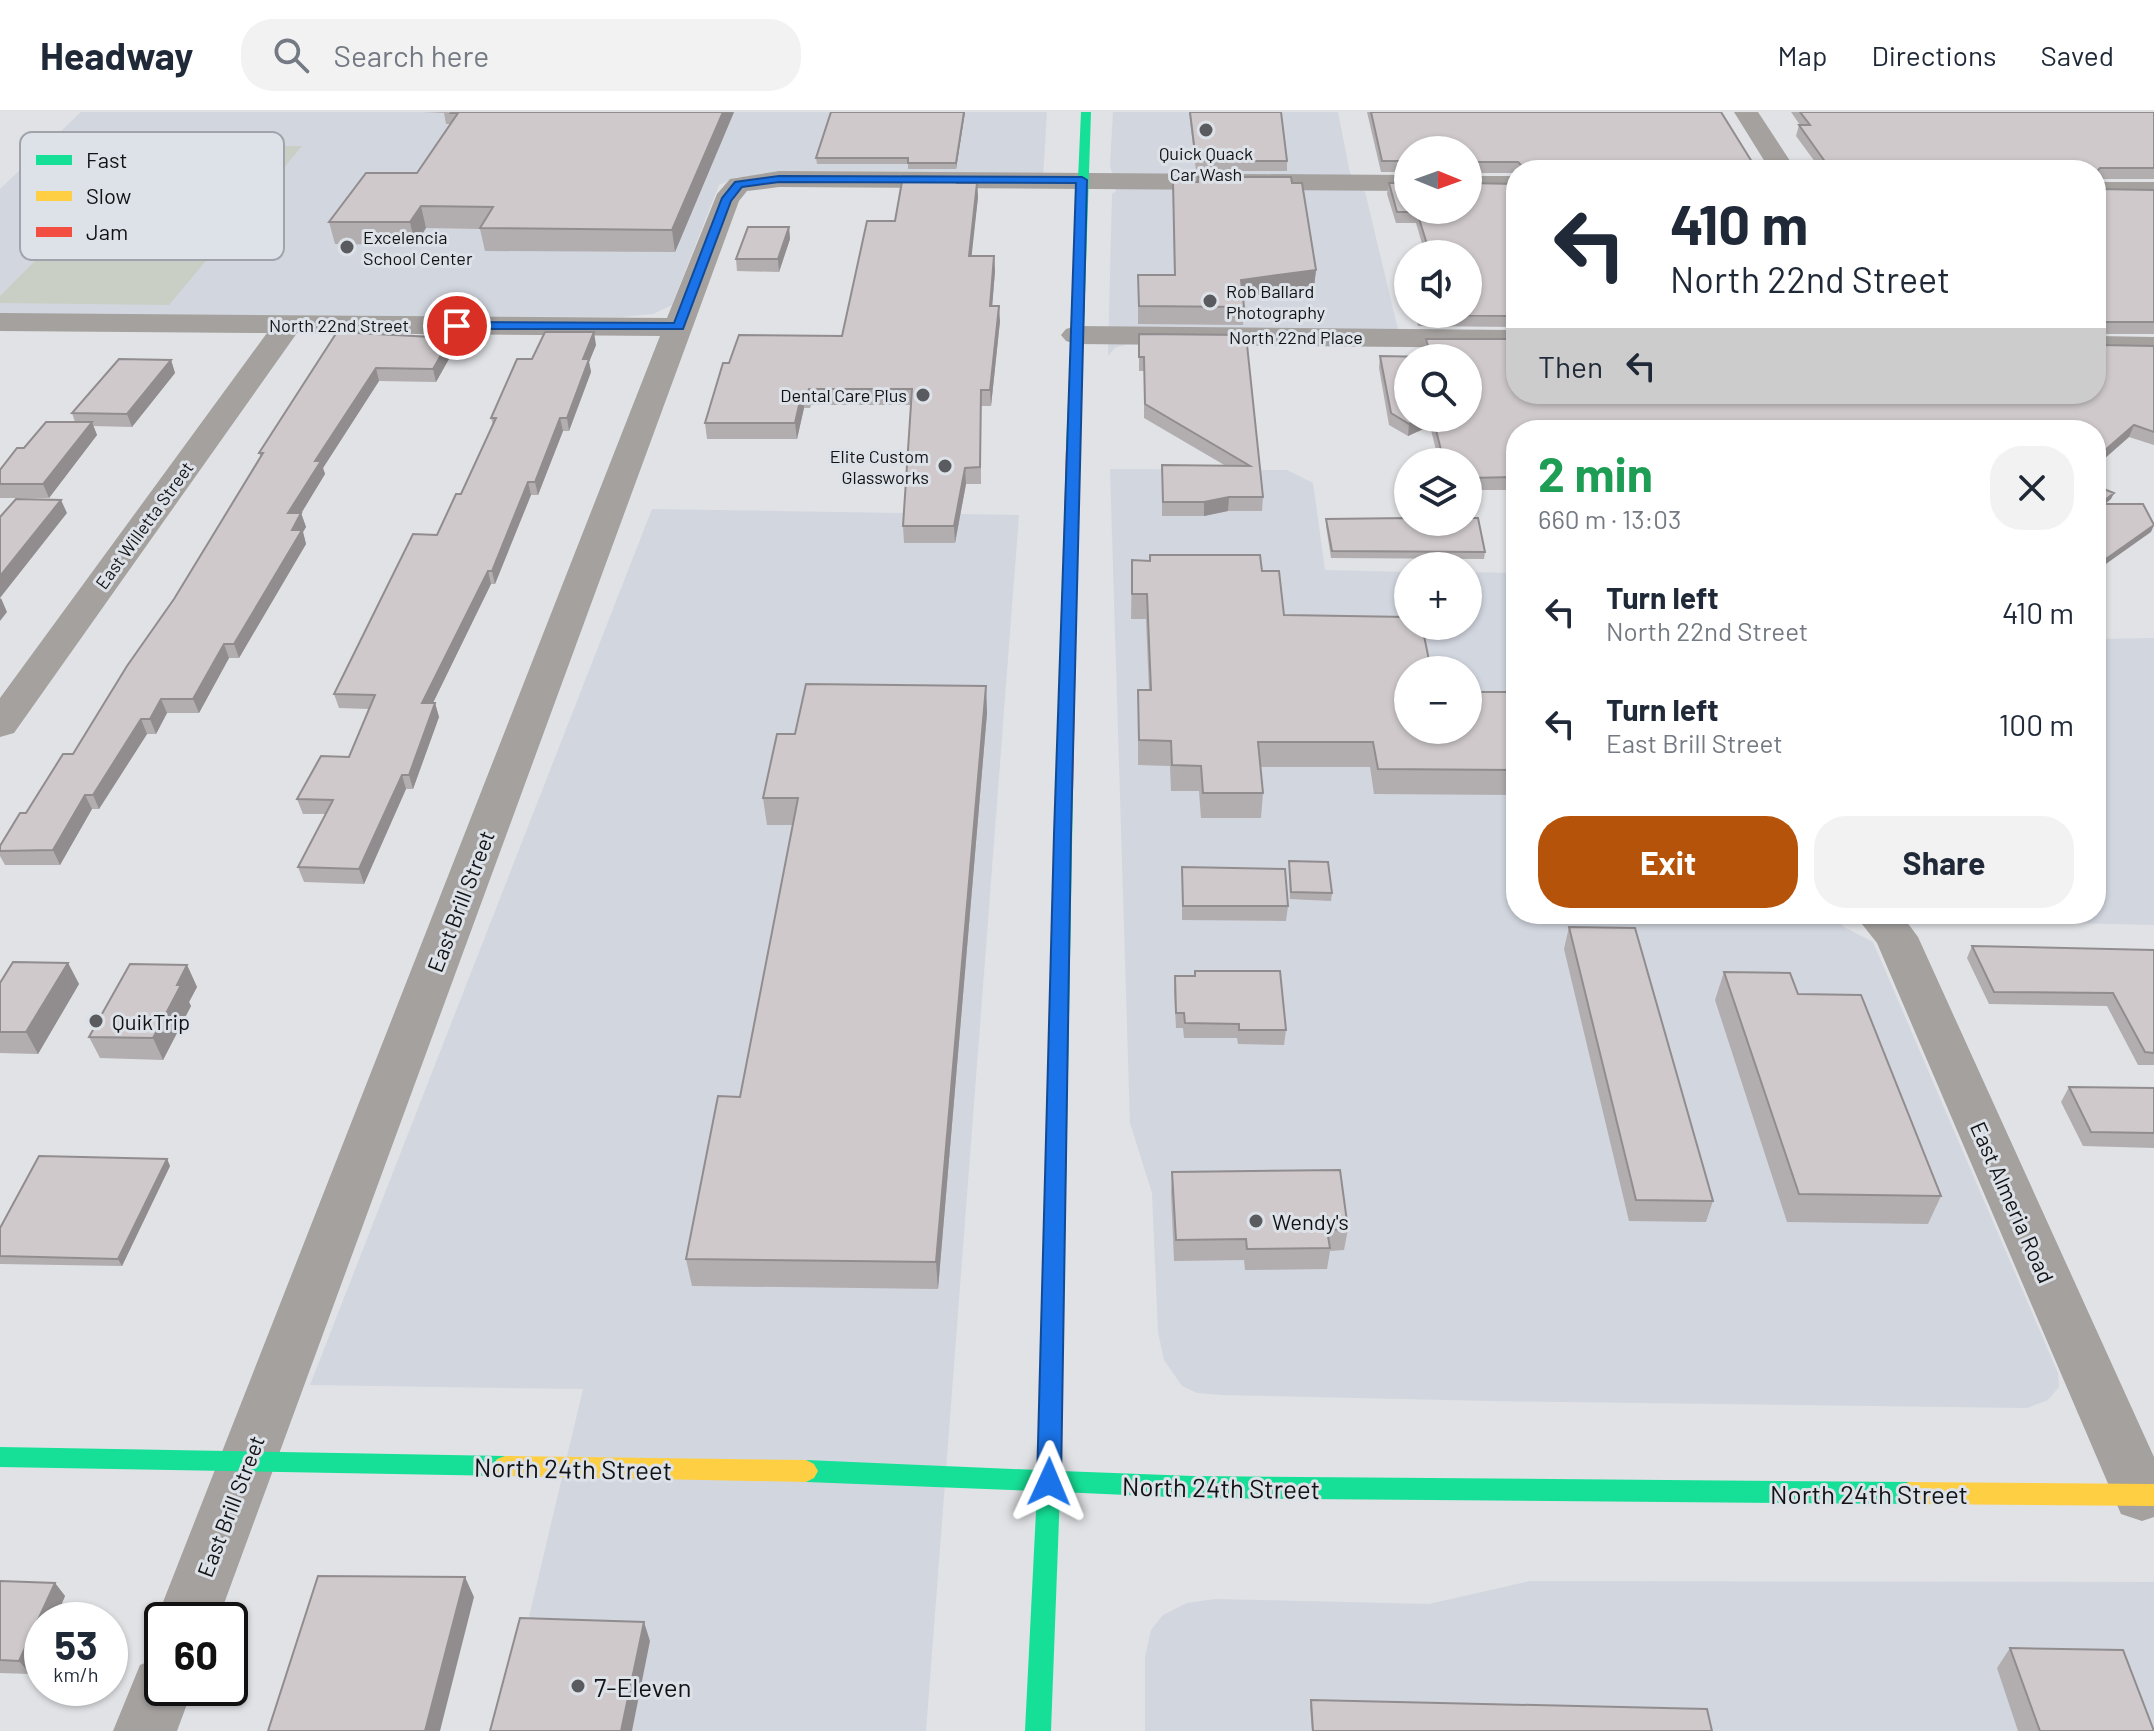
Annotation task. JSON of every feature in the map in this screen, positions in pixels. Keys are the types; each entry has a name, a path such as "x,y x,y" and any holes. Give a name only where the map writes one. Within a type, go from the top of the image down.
{"main road":[{"path":"1038,1731 1049,1482 1076,335 1086,112"},
{"name":"North 24th Street","path":"0,1457 891,1473 1049,1482 1366,1490 2148,1495"}],"street":[{"path":"1746,112 1777,160"},
{"name":"East Brill Street","path":"194,1602 726,200 739,184 779,179 1082,180"},
{"path":"1082,180 1394,183"},
{"path":"1482,184 1506,184"},
{"path":"2106,190 2154,190"},
{"name":"North 22nd Street","path":"0,322 679,327"},
{"name":"East Willetta Street","path":"0,725 288,325"},
{"name":"North 22nd Place","path":"1076,335 1506,339"},
{"path":"2106,345 2154,346"},
{"name":"East Almeria Road","path":"1885,924 1896,937 2148,1495"},
{"path":"145,1731 155,1706"}],"shaded area":[{"name":"Excelencia School Center","path":"81,112 1047,112 1043,177 737,177 719,185 672,305 653,314 621,317 0,314 0,189 20,170 20,260 284,260 284,132 60,132"},
{"path":"1113,112 1338,112 1350,173 1365,192 1394,313 1394,328 1398,328 1402,344 1131,343 1115,348 1108,356 1112,194 1116,191 1110,165"},
{"path":"284,146 302,146 284,168"},
{"path":"36,260 207,260 169,305 0,303 0,296"},
{"path":"1110,469 1287,470 1313,483 1325,570 1394,572 1394,640 1482,640 1482,572 1506,573 1506,924 1841,924 1873,942 2058,1373 2059,1387 2048,1400 2027,1408 1222,1395 1197,1393 1182,1386 1164,1360 1158,1332 1152,1193 1130,1123"},
{"path":"652,509 1019,515 926,1731 502,1731 583,1389 310,1385"},
{"path":"2154,638 2154,925 2106,924 2106,639"},
{"path":"1530,1581 2154,1582 2154,1731 1145,1731 1145,1657 1151,1630 1163,1615 1187,1603 1215,1599 1429,1604"}],"building":[{"path":"452,112 723,112 672,230 480,228 493,207 421,206 410,222 329,222 366,173 417,173 458,113"},
{"path":"831,112 964,112 956,163 908,163 908,158 816,158"},
{"path":"1190,112 1281,112 1287,161 1196,161"},
{"path":"1371,112 1721,112 1751,160 1482,162 1482,136 1394,136 1394,161 1382,161"},
{"path":"1800,112 2154,112 2154,168 2106,168 2106,160 1824,160 1799,125 1810,125"},
{"path":"903,176 958,177 957,183 977,183 969,256 994,256 990,306 999,306 990,390 981,390 980,467 965,468 954,526 903,526 912,389 809,389 802,392 795,423 705,423 723,363 729,363 739,335 842,336 867,221 895,221"},
{"path":"1198,177 1291,177 1292,183 1302,183 1316,270 1241,280 1244,307 1139,306 1138,275 1175,275 1173,182 1198,182"},
{"path":"1389,183 1394,183 1394,201"},
{"path":"1482,183 1506,184 1506,316 1482,316 1482,240 1426,240 1421,224 1482,224"},
{"path":"2106,189 2154,190 2154,322 2106,322"},
{"path":"748,227 789,227 778,259 736,259"},
{"path":"337,332 451,338 433,369 376,368 315,461 321,461 288,513 301,513 292,530 302,530 234,644 224,644 193,699 161,699 150,719 141,719 93,795 85,795 53,850 0,851 20,813 26,813 63,754 73,754 127,666 174,599 263,453 259,453"},
{"path":"545,332 594,332 583,359 589,359 567,418 560,418 535,482 528,482 492,571 488,571 422,703 435,703 409,775 402,775 359,869 298,867 333,800 297,799 321,756 349,757 375,695 334,694 413,534 437,535 456,494 461,494 496,418 491,418 517,359 532,359"},
{"path":"1139,334 1246,335 1263,497 1163,502 1162,465 1250,466 1145,404 1144,357 1139,357"},
{"path":"1426,339 1506,339 1506,404 2106,404 2106,345 2154,346 2154,432 2134,425 2106,449 2106,420 1506,420 1506,477 1482,478 1482,448 1440,448 1436,432 1482,432 1482,344 1427,344"},
{"path":"1380,356 1394,356 1394,415 1391,413"},
{"path":"119,359 171,360 127,414 72,413"},
{"path":"46,422 92,422 43,484 0,484 0,470 17,448 24,448"},
{"path":"16,499 61,500 0,576 0,517"},
{"path":"2106,504 2143,504 2154,525 2106,559"},
{"path":"1394,518 1394,536 1482,536 1485,552 1332,551 1326,519"},
{"path":"1150,555 1260,555 1262,571 1279,571 1284,615 1394,617 1394,640 1425,640 1428,656 1394,656 1394,744 1482,744 1482,692 1506,692 1506,770 1378,769 1373,742 1258,742 1263,793 1203,793 1201,766 1172,765 1171,741 1139,740 1138,690 1151,690 1147,594 1132,594 1132,560 1150,561"},
{"path":"806,684 986,686 936,1262 686,1259 718,1096 740,1097 798,798 763,798 777,734 795,734"},
{"path":"1289,861 1328,862 1332,893 1291,892"},
{"path":"1182,867 1285,869 1288,906 1183,906"},
{"path":"1569,927 1635,928 1713,1201 1636,1200"},
{"path":"1972,946 2154,950 2154,1053 2145,1052 2113,993 1994,992"},
{"path":"13,962 68,963 26,1032 0,1032 0,983"},
{"path":"130,964 187,965 177,985 181,985 153,1038 89,1037"},
{"path":"1195,971 1280,971 1286,1030 1239,1030 1239,1024 1185,1023 1184,1013 1176,1013 1175,976 1195,976"},
{"path":"1724,972 1790,973 1798,994 1861,995 1941,1196 1799,1194"},
{"path":"2069,1087 2154,1088 2154,1133 2091,1132"},
{"path":"39,1156 167,1159 118,1259 0,1256 0,1228"},
{"name":"Wendy's","path":"1340,1170 1348,1229 1327,1230 1330,1248 1247,1249 1246,1239 1176,1240 1172,1172"},
{"path":"318,1576 465,1577 425,1731 268,1731"},
{"path":"0,1581 55,1583 46,1602 24,1602 24,1650 19,1661 0,1660"},
{"name":"7-Eleven","path":"520,1618 644,1622 621,1731 490,1731"},
{"path":"2010,1648 2123,1650 2154,1731 2040,1731"},
{"path":"1311,1700 1707,1709 1712,1731 1313,1731"}],"traffic: fast":[{"path":"1073,448 1086,112"},
{"path":"1038,1731 1049,1482 1065,790"},
{"path":"0,1457 505,1466"},
{"path":"806,1471 1193,1487 1909,1493"}],"traffic: slow":[{"path":"505,1466 806,1471"},
{"path":"1909,1493 2154,1495"}],"traffic: jam":[{"path":"1065,790 1073,448"}],"place":[{"name":"Quick Quack Car Wash","path":"1206,130"},
{"name":"Excelencia School Center","path":"347,247"},
{"name":"Rob Ballard Photography","path":"1210,301"},
{"name":"Dental Care Plus","path":"923,395"},
{"name":"Elite Custom Glassworks","path":"945,466"},
{"name":"QuikTrip","path":"96,1021"},
{"name":"Wendy's","path":"1256,1221"},
{"name":"7-Eleven","path":"578,1686"}],"route":[{"path":"457,326 679,327 726,200 739,184 779,179 1082,180 1062,834 1049,1482"}]}
